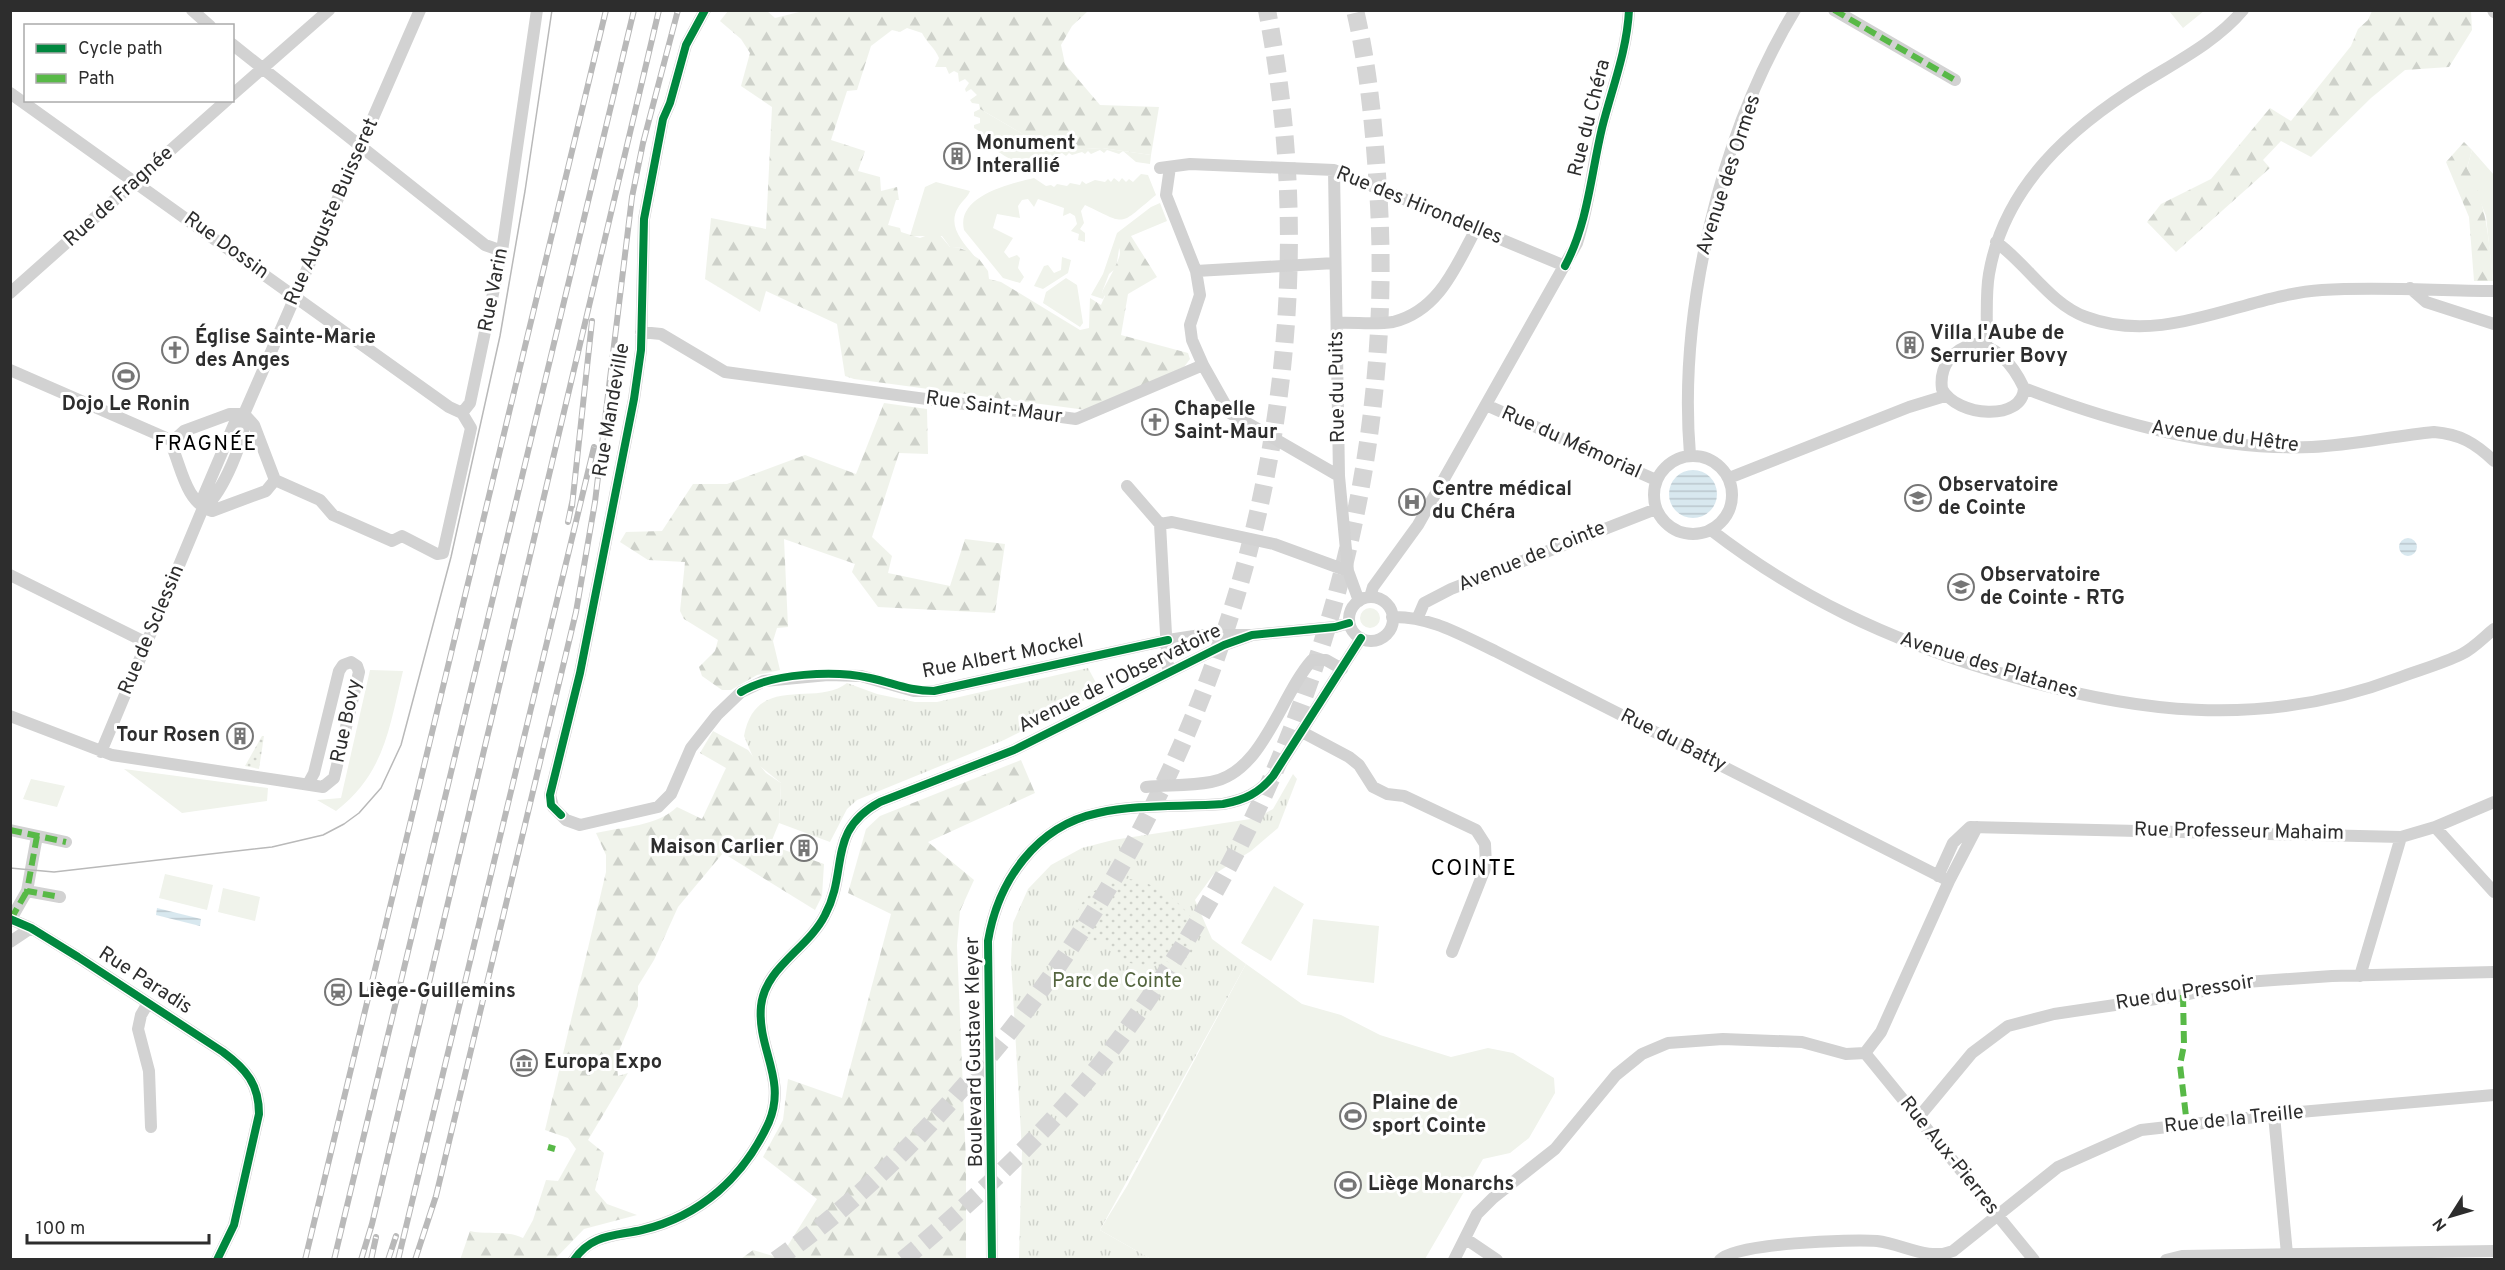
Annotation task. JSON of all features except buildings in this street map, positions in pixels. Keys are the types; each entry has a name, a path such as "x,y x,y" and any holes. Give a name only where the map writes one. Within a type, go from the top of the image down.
{"street":[{"path":"192,10 208,24"},
{"path":"234,93 329,10"},
{"name":"Rue Auguste Buisseret","path":"203,508 203,497 235,422 244,414 420,10"},
{"name":"Rue Varin","path":"462,412 470,404 502,251 537,10"},
{"name":"Rue Mandeville","path":"561,815 551,805 550,795 580,673 634,399 641,332 644,219 663,119 670,103 686,45 705,10"},
{"name":"Rue du Chéra","path":"1364,599 1418,525 1577,243 1584,220 1593,164 1622,62 1629,10"},
{"name":"Avenue des Ormes","path":"1690,455 1687,416 1689,378 1702,260 1740,128 1795,10"},
{"path":"1834,10 1955,80"},
{"path":"1986,346 1988,277 1996,242 2012,205 2064,141 2114,101 2219,33 2243,10"},
{"path":"234,46 485,245 502,251"},
{"name":"Rue Dossin","path":"10,93 449,407 462,412"},
{"name":"Rue de Fragnée","path":"10,292 225,102"},
{"name":"Rue des Hirondelles","path":"1196,271 1166,195 1165,168 1190,164 1334,170 1565,266"},
{"name":"Rue du Puits","path":"1334,170 1339,476 1348,571 1364,599"},
{"path":"1337,323 1391,322 1414,314 1432,302 1447,282 1476,229"},
{"path":"1996,242 2016,256 2049,291 2072,309 2093,319 2129,325 2202,318 2276,297 2313,291 2410,288 2494,291"},
{"path":"1335,263 1196,271 1200,295 1190,325 1192,340 1203,365 1230,413 1339,476"},
{"path":"2410,288 2426,302 2494,324"},
{"name":"Rue Saint-Maur","path":"641,332 661,334 725,372 1076,419 1203,365"},
{"path":"1729,478 1909,407 1945,396 1972,410 1993,413 2021,398 2025,387 2007,361 1986,346 1966,346 1949,358 1941,380 1945,396"},
{"path":"10,370 173,441"},
{"name":"Avenue du Hêtre","path":"2025,387 2125,424 2172,433 2263,446 2308,447 2434,432 2450,433 2464,437 2494,461"},
{"name":"Rue du Mémorial","path":"1486,405 1656,480"},
{"path":"275,480 266,491 217,510 203,508 193,499 173,449 173,441 184,431 214,418 230,414 244,414 254,425 275,480 320,500 333,515 361,528 392,541 402,536 437,554 446,550 471,428 462,412"},
{"path":"1690,455 1712,460 1729,478 1732,502 1721,523 1711,530 1693,534 1675,530 1665,523 1656,508 1653,491 1656,480 1670,463 1690,455"},
{"path":"1127,486 1160,524 1168,671"},
{"name":"Rue de Sclessin","path":"101,752 203,508"},
{"name":"Avenue de Cointe","path":"1418,617 1424,603 1451,589 1656,508"},
{"path":"1160,524 1172,522 1274,544 1348,571"},
{"name":"Avenue des Platanes","path":"1711,530 1756,564 1840,613 1921,649 2064,693 2176,710 2237,711 2283,707 2332,697 2379,685 2464,653 2494,630"},
{"path":"10,575 147,643"},
{"path":"1364,599 1384,601 1392,617 1391,628 1381,638 1368,640 1356,634 1349,623 1352,609 1364,599"},
{"name":"Rue du Batty","path":"1392,617 1418,617 1495,651 1943,878"},
{"name":"Avenue de l'Observatoire","path":"574,1260 595,1240 643,1229 696,1209 722,1190 758,1143 775,1104 777,1092 761,1021 763,994 776,972 824,918 835,893 846,833 862,814 880,802 1014,750 1168,671 1252,635 1335,627 1349,623"},
{"name":"Rue Albert Mockel","path":"561,815 571,824 580,825 658,807 671,794 691,748 710,723 741,692 764,681 828,675 861,676 914,691 934,691 1168,640 1201,635 1252,635"},
{"name":"Boulevard Gustave Kleyer","path":"992,1260 988,941 992,917 1005,885 1028,854 1056,830 1080,818 1112,810 1236,802 1259,791 1273,776 1361,638"},
{"path":"1146,787 1212,782 1241,769 1255,752 1312,660 1326,660 1342,669"},
{"name":"Rue Bovy","path":"10,716 101,752 308,784 323,786 334,778 358,672 357,666 351,662 343,665 339,670 314,773 308,784"},
{"path":"1302,732 1349,757 1359,765 1373,787 1387,794 1404,796 1476,830 1485,844 1486,866 1452,952"},
{"path":"1212,782 1215,804"},
{"name":"Rue Professeur Mahaim","path":"1865,1053 1881,1032 1943,878 1953,843 1970,827 2401,837 2435,827 2494,802"},
{"path":"2435,827 2494,892"},
{"path":"10,830 66,842"},
{"path":"11,919 27,891 37,836"},
{"path":"2360,975 2401,837"},
{"path":"27,891 60,897"},
{"name":"Rue Paradis","path":"11,919 31,928 223,1052 243,1067 253,1081 259,1098 259,1114 234,1225 217,1260"},
{"path":"10,942 31,928"},
{"name":"Rue du Pressoir","path":"1918,1118 1972,1053 2008,1026 2054,1014 2183,995 2246,982 2360,975 2494,972"},
{"path":"148,1003 141,1015 138,1029 147,1055 151,1088 151,1126"},
{"path":"1454,1260 1477,1214 1493,1198 1555,1149 1616,1075 1642,1054 1668,1043 1723,1039 1802,1042 1846,1054 1865,1053"},
{"name":"Rue Aux-Pierres","path":"1865,1053 2034,1260"},
{"name":"Rue de la Treille","path":"1720,1260 1724,1255 1743,1249 1878,1241 1941,1256 1953,1251 2058,1167 2141,1130 2274,1115 2494,1095"},
{"path":"2274,1115 2287,1254"},
{"path":"1466,1239 1497,1260"},
{"path":"2166,1260 2182,1256 2260,1257 2287,1254 2494,1251"}],"green space":[{"path":"807,10 1088,11 1072,26 1061,45 1065,64 1100,105 1159,107 1151,155 1102,148 1052,151 980,109 979,104 972,103 970,100 977,95 971,89 966,92 965,89 969,83 965,79 959,82 958,73 954,71 949,74 946,67 935,67 939,58 935,51 922,33 907,28 900,32 892,30 871,46 857,90 847,91 831,140 865,151 858,171 880,177 881,191 897,187 899,200 896,200 888,225 920,238 933,233 939,234 950,247 963,249 979,259 988,271 989,279 1001,282 1080,330 1089,328 1090,298 1101,305 1105,296 1102,292 1119,256 1117,239 1131,230 1131,236 1157,277 1128,294 1121,335 1188,353 1190,359 1184,367 1086,410 854,379 845,376 837,324 766,291 760,312 705,279 711,218 766,229 772,107 741,86 750,53 741,39 720,21 728,11 767,11 775,18"},
{"path":"2204,10 2183,28 2169,11"},
{"path":"2372,11 2471,11 2472,30 2449,67 2405,70 2371,98 2311,157 2281,141 2263,160 2270,168 2176,252 2147,222 2161,204 2211,179 2270,108 2291,121 2351,46 2358,29 2368,20"},
{"path":"980,109 1052,151 1102,148 1123,151 1119,154 1107,150 1104,153 1100,150 1091,154 1088,151 1085,154 1082,152 1072,155 1069,153 1066,156 1062,153 1053,157 1050,154 1047,158 1043,155 1040,158 1031,156 1023,166 981,140 978,136 979,131 974,128 974,125 980,123 980,118 974,116 974,112"},
{"path":"2464,142 2472,150 2467,168 2483,209 2493,281 2474,281 2469,217 2446,162"},
{"path":"2472,150 2494,175 2493,281 2486,216 2467,168"},
{"path":"1123,151 1151,155 1150,164 1136,162"},
{"path":"1141,174 1148,175 1156,195 1128,218 1122,220 1085,205 1081,211 1084,223 1080,229 1085,233 1085,242 1078,240 1079,234 1071,231 1077,224 1075,216 1070,213 1063,216 1064,208 1038,199 1034,207 1028,199 1022,200 1018,206 1020,218 997,214 993,228 1013,238 1004,252 1009,258 1017,255 1020,258 1018,268 1024,277 1020,283 1003,278 964,230 964,218 968,208 976,200 1011,184 1034,178 1046,186 1054,187 1057,184 1067,186 1070,183 1080,185 1082,181 1086,184 1095,180 1105,182 1108,179 1111,182 1114,178 1119,182 1122,178 1126,182 1129,179 1133,182"},
{"path":"936,182 970,191 955,213 954,220 958,233 975,257 972,258 962,248 950,247 942,236 910,236 925,187"},
{"path":"1160,203 1167,221 1131,236 1119,249 1116,268 1109,274 1102,292 1105,295 1103,299 1091,295 1103,274 1117,233 1151,207"},
{"path":"1062,257 1071,260 1068,273 1043,289 1034,286 1044,266 1048,265 1054,273 1061,270"},
{"path":"1066,278 1077,285 1083,323 1080,327 1043,303 1046,292"},
{"path":"884,403 927,409 928,454 899,453 872,537 892,556 888,573 950,586 965,539 1005,544 995,613 878,607 852,572 855,564 784,539 788,627 777,628 773,641 780,670 757,675 731,690 722,690 702,676 699,667 715,651 718,640 684,619 680,611 685,562 648,560 620,542 626,532 662,531 693,484 727,484 805,455 856,474"},
{"path":"1370,608 1377,611 1380,618 1377,625 1370,628 1363,625 1360,618 1363,611"},
{"path":"1088,668 1101,692 1004,740 857,800 847,809 830,842 779,823 781,783 755,762 744,736 751,716 761,704 788,695 834,690 847,683 877,694 915,702 937,702"},
{"path":"370,670 403,671 389,730 375,765 365,781 336,811 317,800 341,798"},
{"path":"713,731 748,750 766,773 781,783 779,823 770,845 824,864 822,896 815,910 723,853 678,907 654,960 638,986 638,1006 616,1058 618,1076 628,1073 588,1140 604,1153 595,1190 607,1204 637,1215 584,1229 555,1259 460,1260 470,1231 510,1234 523,1238 533,1220 546,1180 558,1181 576,1149 568,1138 545,1130 606,872 606,855 596,833 650,822 677,807 702,819 726,768 700,753"},
{"path":"264,736 259,769 245,766"},
{"path":"1021,760 1035,793 928,842 974,880 960,911 957,945 966,1162 966,1259 741,1259 753,1250 780,1258 817,1199 763,1157 783,1120 788,1079 842,1098 891,914 848,893 866,829 880,816"},
{"path":"124,769 268,788 267,801 182,813"},
{"name":"Parc de Cointe","path":"1293,774 1297,779 1278,828 1251,851 1213,875 1195,900 1212,939 1246,964 1100,1230 1151,1259 1019,1259 1022,1151 1011,960 1013,923 1028,889 1051,865 1082,848 1113,840 1257,818 1273,809"},
{"path":"31,779 65,786 57,807 23,799"},
{"path":"165,874 213,885 207,910 159,898"},
{"path":"1123,878 1156,887 1173,898 1196,923 1193,949 1187,969 1165,961 1147,966 1130,963 1116,955 1106,943 1092,942 1072,934 1077,912 1087,897 1102,887"},
{"path":"1274,886 1304,904 1271,961 1241,943"},
{"path":"223,888 260,897 255,921 218,912"},
{"path":"1313,919 1379,926 1374,983 1307,975"},
{"name":"Plaine de sport Cointe","path":"1246,964 1302,1004 1341,1015 1380,1035 1451,1057 1488,1048 1513,1053 1554,1078 1555,1093 1529,1138 1510,1153 1483,1159 1425,1259 1151,1259 1100,1230 1127,1186"}],"shaded area":[{"path":"1693,470 1710,477 1717,494 1710,511 1693,518 1676,511 1669,494 1676,477"},
{"path":"2408,538 2414,541 2417,547 2414,553 2408,556 2402,553 2399,547 2402,541"},
{"path":"157,908 201,919 200,926 156,915"}],"tunnel":[{"path":"776,1260 859,1194 911,1144 982,1065 1068,952 1140,831 1199,703 1244,570 1274,432 1288,292 1286,151 1267,10"},
{"path":"903,1260 982,1190 1057,1115 1102,1062 1169,968 1227,869 1277,766 1317,658 1348,548 1369,435 1379,321 1379,205 1376,156 1368,83 1355,10"}],"tram line":[{"path":"10,868 54,872 272,847 323,835 344,824 359,813 381,788 401,745 451,557 500,336 525,191 552,10"}],"railway":[{"path":"305,1260 606,10"},
{"path":"334,1260 634,10"},
{"path":"361,1260 372,1224 659,10"},
{"path":"415,1260 436,1196 576,612 595,502 632,197 643,143 678,10"},
{"path":"572,506 592,321"},
{"path":"398,1260 594,447"},
{"path":"568,522 573,498"},
{"path":"388,1260 396,1236"},
{"path":"371,1260 376,1237"}],"marked path":[{"path":"1834,10 1955,80"},
{"path":"10,830 66,842"},
{"path":"37,836 27,891 60,897"},
{"path":"11,919 27,891"},
{"path":"2183,995 2184,1045 2180,1065 2187,1125"},
{"path":"548,1147 555,1149"}],"cycle path":[{"path":"561,815 551,805 550,795 580,673 634,399 641,350 644,219 663,119 670,103 686,45 705,10"},
{"path":"1565,266 1584,216 1602,128 1622,55 1629,10"},
{"path":"574,1260 581,1251 596,1241 663,1224 702,1204 733,1177 759,1142 769,1122 775,1092 761,1022 764,992 770,980 818,927 825,915 832,898 845,839 863,813 880,802 1014,750 1224,645 1252,635 1335,627 1349,623"},
{"path":"992,1260 988,941 993,919 1011,878 1023,859 1039,843 1056,830 1076,820 1098,813 1129,808 1223,804 1245,798 1257,791 1273,776 1361,638"},
{"path":"741,692 786,677 822,674 856,676 934,691 1168,640"},
{"path":"10,919 31,928 78,957 223,1052 250,1078 257,1094 259,1114 234,1225 217,1260"}],"place":[{"name":"Monument Interallié","path":"957,156"},
{"name":"Villa l'Aube de Serrurier Bovy","path":"1910,345"},
{"name":"Église Sainte-Marie des Anges","path":"175,350"},
{"name":"Dojo Le Ronin","path":"126,376"},
{"name":"Chapelle Saint-Maur","path":"1155,422"},
{"name":"Observatoire de Cointe","path":"1918,498"},
{"name":"Centre médical du Chéra","path":"1412,502"},
{"name":"Observatoire de Cointe - RTG","path":"1961,587"},
{"name":"Tour Rosen","path":"240,736"},
{"name":"Maison Carlier","path":"804,848"},
{"name":"Liège-Guillemins","path":"338,992"},
{"name":"Europa Expo","path":"524,1063"},
{"name":"Plaine de sport Cointe","path":"1353,1116"},
{"name":"Liège Monarchs","path":"1348,1185"}],"district":[{"name":"FRAGNÉE","path":"206,444"},
{"name":"COINTE","path":"1474,869"}]}
